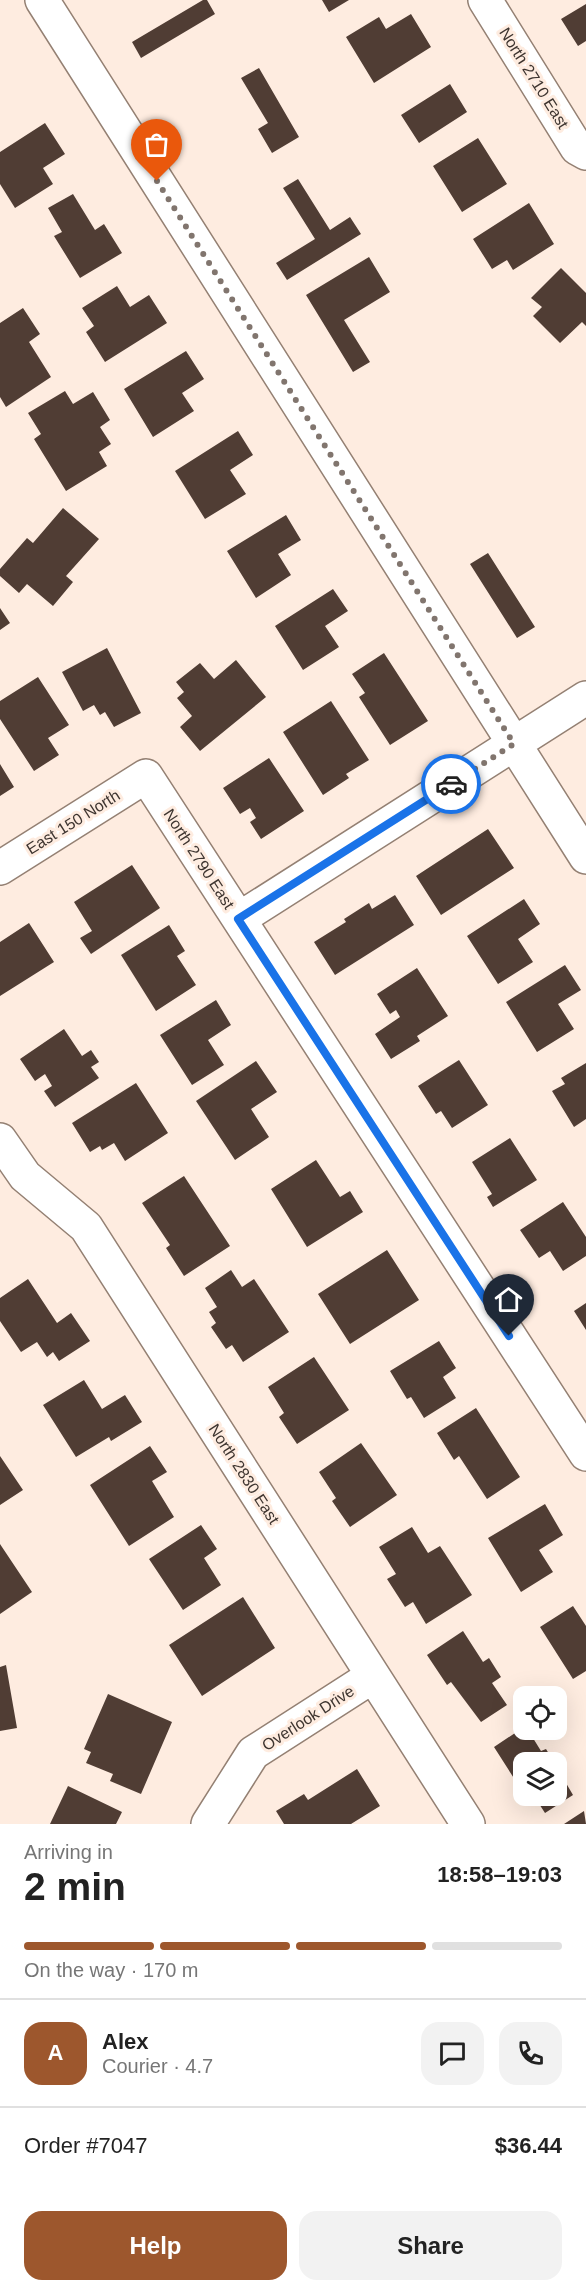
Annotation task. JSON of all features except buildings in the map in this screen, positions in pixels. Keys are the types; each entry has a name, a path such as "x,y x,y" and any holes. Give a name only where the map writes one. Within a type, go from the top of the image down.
{"street":[{"path":"42,0 586,857"},
{"name":"North 2710 East","path":"485,0 577,148 586,153"},
{"path":"238,919 586,698"},
{"name":"North 2790 East","path":"146,776 586,1455"},
{"name":"East 150 North","path":"0,868 146,776"},
{"name":"North 2830 East","path":"0,1140 25,1176 86,1227 468,1824"},
{"name":"Overlook Drive","path":"208,1824 253,1753 373,1676"}],"way so far":[{"path":"157,181 514,744 451,784"}],"route":[{"path":"451,784 238,919 509,1336"}]}
